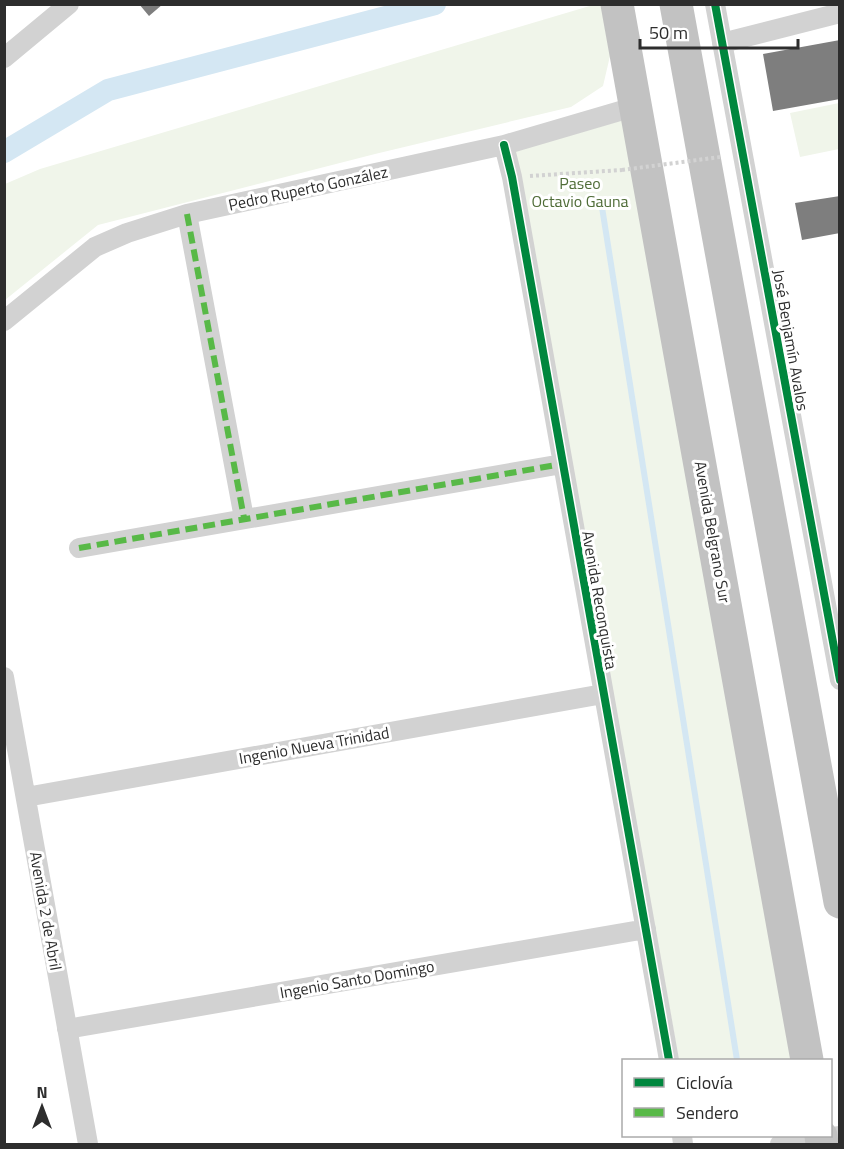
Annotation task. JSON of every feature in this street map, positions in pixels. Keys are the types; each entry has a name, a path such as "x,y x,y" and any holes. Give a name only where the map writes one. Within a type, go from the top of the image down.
{"highway":[{"name":"Avenida Belgrano Sur","path":"617,4 807,1059"},
{"path":"676,4 840,902"}],"street":[{"path":"4,58 69,4"},
{"name":"José Benjamín Avalos","path":"716,4 840,680"},
{"path":"722,43 840,13"},
{"name":"Pedro Ruperto González","path":"4,321 95,248 127,233 188,214 504,145 637,106"},
{"name":"Avenida Reconquista","path":"504,145 512,177 669,1059"},
{"path":"188,214 244,518"},
{"path":"79,548 562,464"},
{"name":"Avenida 2 de Abril","path":"4,677 88,1144"},
{"name":"Ingenio Nueva Trinidad","path":"26,797 603,694"},
{"name":"Ingenio Santo Domingo","path":"67,1029 646,929"},
{"path":"780,1144 826,1138"}],"path":[{"path":"512,177 622,170 720,157"}],"green space":[{"path":"593,5 601,5 610,56 603,86 571,107 375,154 98,225 5,300 5,184 40,169"},
{"path":"839,103 839,149 800,157 790,113"},
{"name":"Paseo Octavio Gauna","path":"626,117 791,1059 679,1059 513,149"}],"building":[{"path":"139,4 163,4 149,16"},
{"path":"840,40 840,99 773,111 763,54"},
{"path":"840,196 840,233 802,240 795,203"}],"waterway":[{"path":"4,152 108,90 435,4"},
{"path":"601,201 737,1059"}],"marked path":[{"path":"187,214 244,518"},
{"path":"79,548 562,464"}],"cycle path":[{"path":"715,4 840,680"},
{"path":"504,145 512,177 669,1059"}]}
